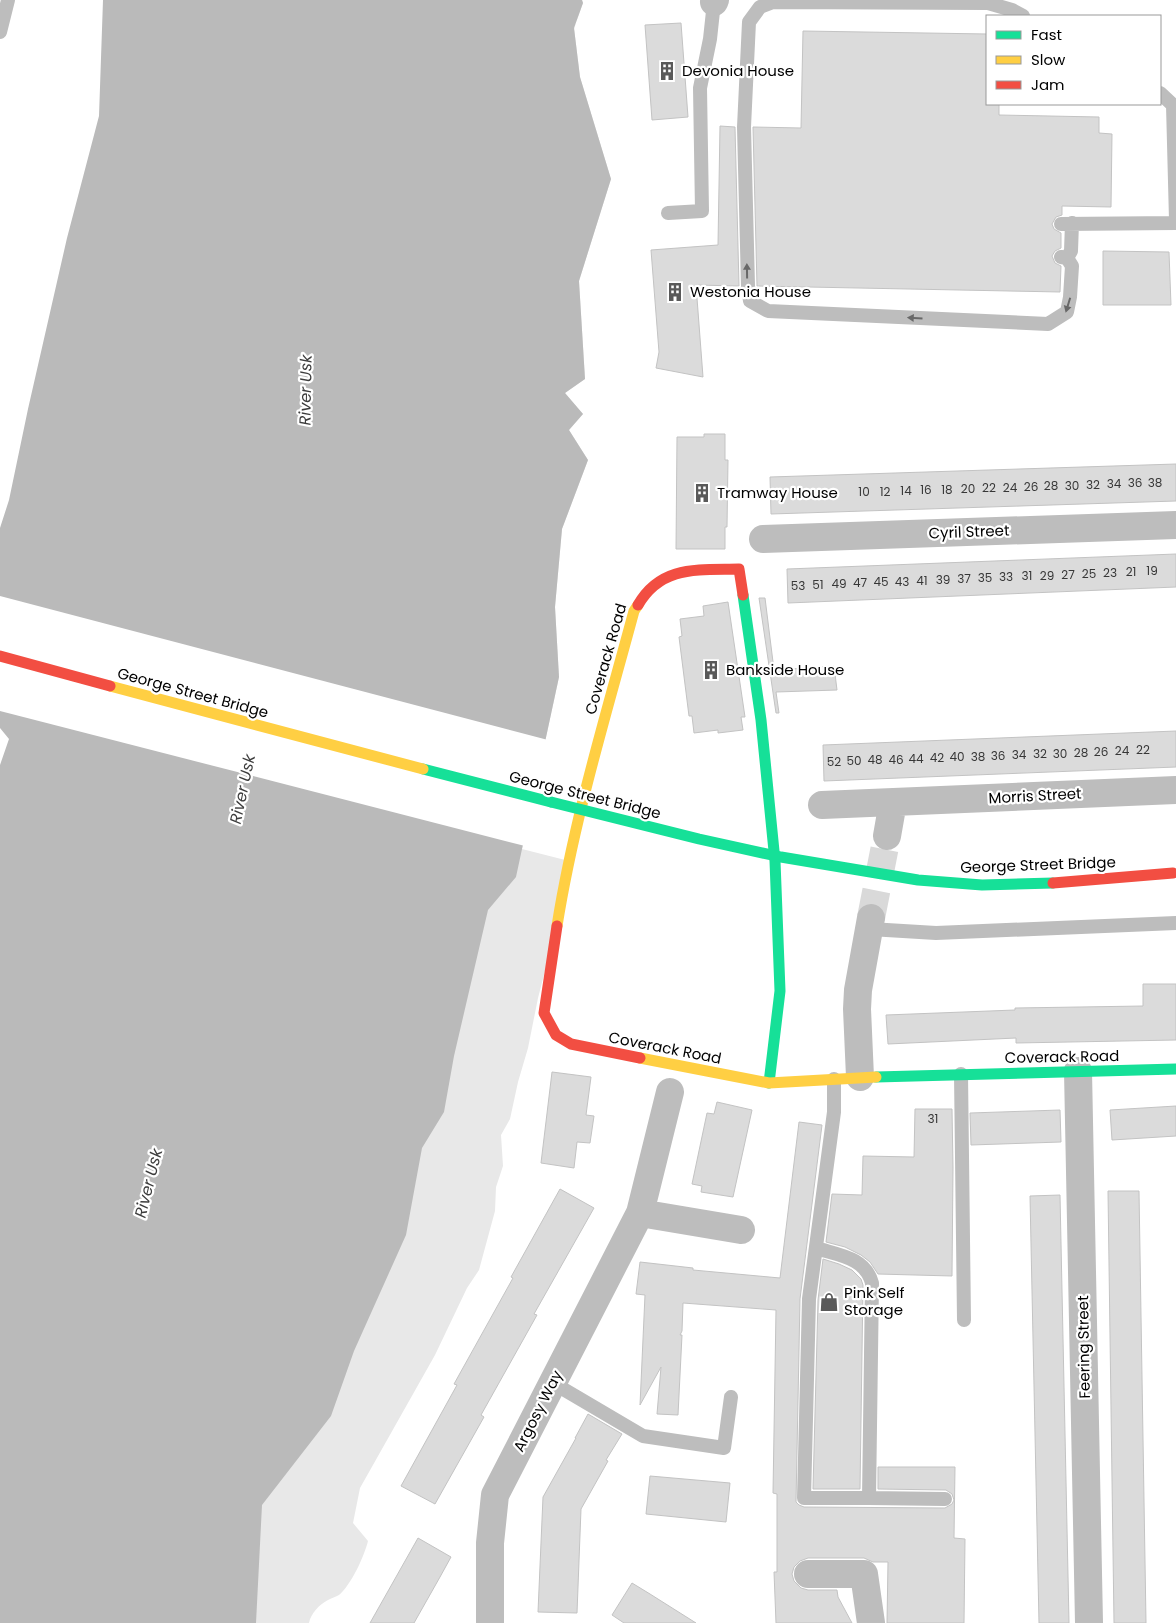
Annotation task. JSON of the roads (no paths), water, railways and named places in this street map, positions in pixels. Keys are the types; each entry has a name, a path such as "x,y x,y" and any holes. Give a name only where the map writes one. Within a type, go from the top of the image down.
{"street":[{"name":"Cyril Street","path":"763,539 1176,525"},
{"name":"Coverack Road","path":"768,1083 780,992 775,861 761,720 739,569 675,573 661,578 650,586 641,597 634,612 589,777 562,895 544,1013 556,1035 571,1044 768,1083 847,1078 1176,1068"},
{"name":"George Street Bridge","path":"0,656 197,710 584,811 781,857 918,880 982,885 1070,882 1175,873"},
{"name":"Morris Street","path":"822,805 1176,790"},
{"path":"887,836 893,802"},
{"path":"847,1078 858,990 871,924"},
{"name":"Feering Street","path":"1078,1071 1089,1623"},
{"name":"Argosy Way","path":"492,1622 490,1543 495,1495 640,1213 670,1092"},
{"path":"640,1213 741,1230"},
{"path":"808,1574 864,1574 871,1623"}],"lane":[{"path":"0,32 8,0"},
{"path":"668,213 702,211 700,88 710,39 714,1"},
{"path":"1021,15 1012,10 988,3 773,2 760,7 749,22 744,127 750,301 768,311 1048,324 1067,312 1070,297 1072,266 1064,258 1071,251 1067,223 1176,222 1173,106 1161,94"},
{"path":"871,924 936,933 1176,923"},
{"path":"961,1074 964,1320"},
{"path":"847,1078 834,1112 809,1299 804,1498 945,1499"},
{"path":"816,1248 854,1259 861,1264 870,1276 872,1283 869,1498"},
{"path":"553,1382 643,1436 724,1448 731,1397"}],"water":[{"name":"River Usk","path":"103,0 582,0 583,3 574,28 580,77 611,179 579,281 585,379 565,393 583,414 569,430 588,460 562,529 555,607 559,677 516,877 488,910 454,1056 444,1112 422,1148 406,1235 354,1351 331,1416 262,1505 256,1623 0,1623 0,765 9,739 0,728 0,528 9,500 67,238 99,116"}],"tunnel":[{"path":"871,918 887,836"}],"place":[{"name":"Devonia House","path":"667,71"},
{"name":"Westonia House","path":"675,292"},
{"name":"Tramway House","path":"702,493"},
{"name":"Bankside House","path":"711,670"},
{"name":"Pink Self Storage","path":"829,1302"}]}
